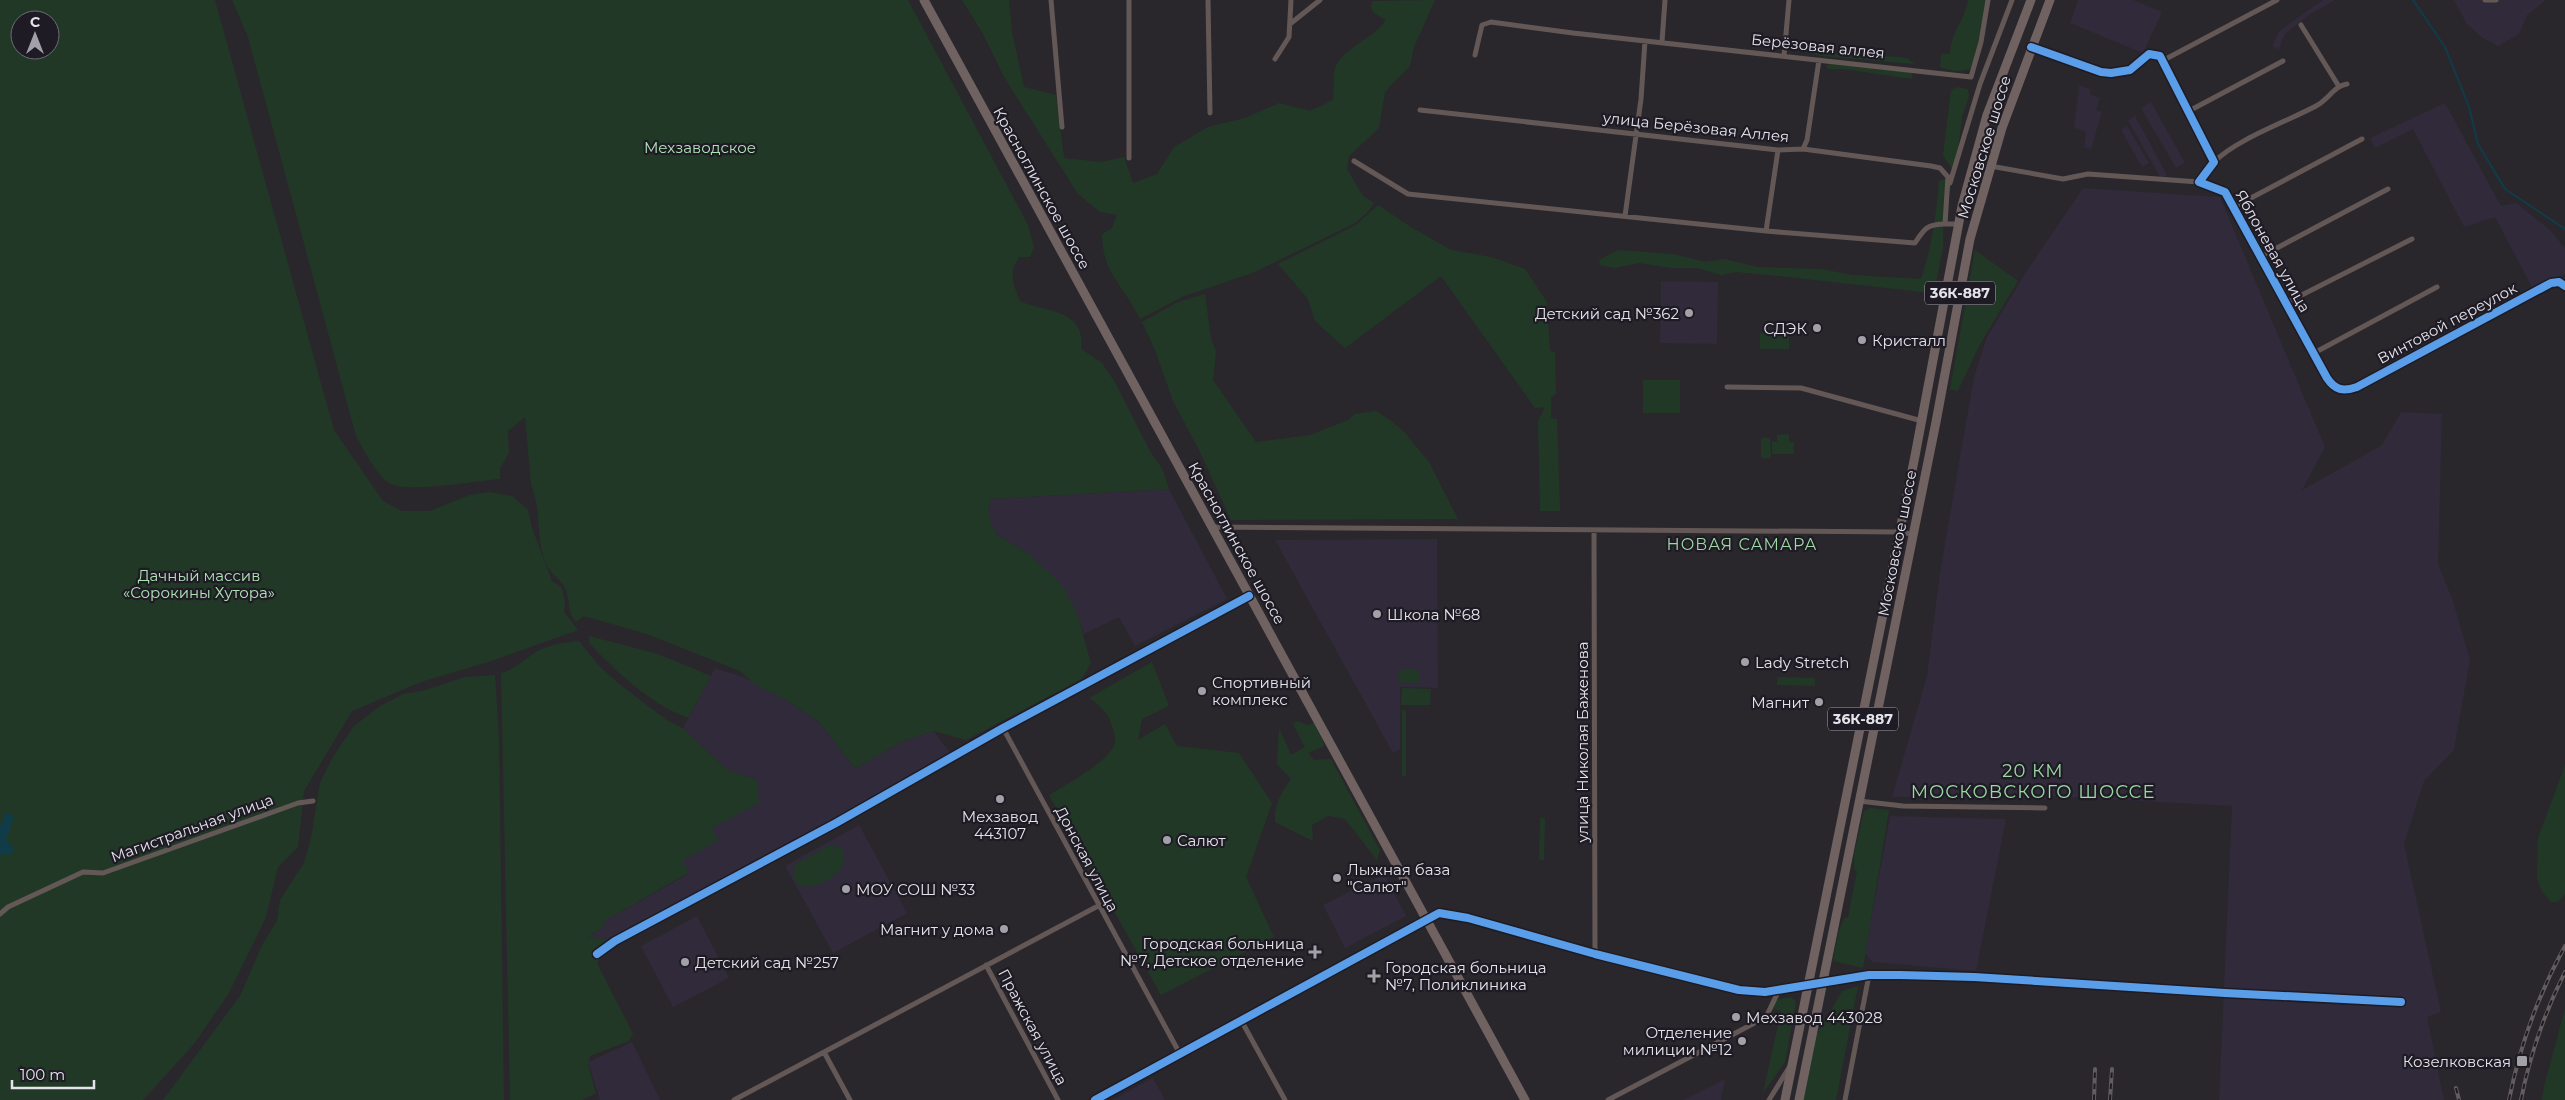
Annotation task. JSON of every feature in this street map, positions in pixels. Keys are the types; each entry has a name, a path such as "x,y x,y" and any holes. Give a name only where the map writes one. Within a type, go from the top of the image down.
{"main road":[{"name":"Красноглинское шоссе","path":"924,0 1525,1100"},
{"name":"Московское шоссе","path":"1785,1100 1922,420 1962,206 1988,115 2031,0"},
{"name":"Московское шоссе","path":"1799,1100 1912,534 1938,414 1970,239 1990,166 2031,47 2050,0"},
{"path":"1962,206 1978,210"},
{"path":"1956,236 1970,239"}],"street":[{"path":"1051,0 1062,127"},
{"path":"1128,0 1129,158"},
{"path":"1208,0 1210,113"},
{"path":"1275,59 1289,37 1291,0"},
{"path":"1290,24 1320,0"},
{"path":"1662,42 1665,0"},
{"path":"1784,56 1789,0"},
{"path":"1980,84 1971,77 1981,42 1988,0"},
{"path":"1945,224 1947,193 1980,84 2012,0"},
{"path":"2161,59 2277,0"},
{"path":"2485,0 2496,0"},
{"name":"Берёзовая аллея","path":"1475,55 1480,29 1487,22 1971,77"},
{"path":"2300,25 2325,61 2338,85"},
{"path":"1625,216 1636,134 1645,41"},
{"path":"2031,47 2101,72 2125,72 2149,54 2161,59 2214,162"},
{"path":"1803,149 1807,140 1819,60"},
{"path":"2187,112 2283,61"},
{"path":"2199,182 2214,162 2228,151 2319,104 2338,85 2347,84"},
{"name":"улица Берёзовая Аллея","path":"1420,110 1778,150 1803,149 1940,168 1948,177 1947,193"},
{"path":"2234,207 2362,139"},
{"path":"1766,231 1778,150"},
{"path":"1354,161 1408,194 1766,231 1915,243 1923,230 1932,224 1959,224"},
{"name":"Яблоневая улица","path":"1990,166 2063,179 2088,174 2199,182 2225,192 2331,384 2341,390"},
{"path":"2260,257 2388,189"},
{"path":"2286,303 2412,238"},
{"name":"Винтовой переулок","path":"2341,390 2357,387 2551,283 2559,282 2565,286"},
{"path":"2314,353 2437,287"},
{"path":"1727,388 1801,388 1922,420"},
{"path":"1212,527 1899,532 1912,534"},
{"name":"улица Николая Баженова","path":"1594,530 1596,954"},
{"path":"597,954 615,941 806,839 1003,728 1249,596"},
{"name":"Донская улица","path":"1003,728 1180,1054"},
{"name":"Магистральная улица","path":"0,914 8,907 83,872 103,873 298,803 312,801"},
{"path":"1859,801 1903,806 2045,808"},
{"path":"734,1100 1098,906"},
{"path":"1095,1100 1439,913 1450,914 1724,987 1766,992 1869,976 1974,977 2216,993 2401,1002"},
{"name":"Пражская улица","path":"986,965 1058,1100"},
{"path":"1845,1100 1869,976"},
{"path":"1608,1100 1766,1017 1779,990"},
{"path":"1241,1020 1285,1100"},
{"path":"824,1052 850,1100"},
{"path":"1769,1100 1793,1062"}],"shaded area":[{"path":"2078,0 2133,0 2162,12 2143,53 2070,23"},
{"path":"2323,0 2335,0 2310,14 2285,34 2278,50 2272,46 2279,31"},
{"path":"2454,0 2546,0 2527,15 2519,34 2498,46 2481,37 2466,23"},
{"path":"2079,85 2090,89 2090,94 2100,98 2096,110 2102,112 2091,149 2084,147 2086,132 2074,128"},
{"path":"2151,102 2185,163 2176,168 2141,108"},
{"path":"2445,103 2501,206 2516,203 2550,230 2565,248 2565,274 2533,289 2495,217 2464,227 2413,129 2375,148 2370,138"},
{"path":"2135,116 2167,175 2161,179 2128,120"},
{"path":"2127,126 2149,163 2142,167 2121,130"},
{"path":"2083,188 2220,197 2325,447 2302,490 2382,445 2401,412 2442,414 2438,564 2453,601 2470,660 2454,750 2424,781 2404,844 2441,1012 2427,1017 2444,1100 2219,1100 2232,806 2052,796 1892,797 1927,676 1940,572 1974,377 1987,337 2024,275"},
{"name":"Детский сад №362","path":"1661,281 1718,282 1717,344 1660,343"},
{"path":"1169,489 1227,599 1135,646 1119,617 1084,634 1077,613 1030,555 996,534 990,520 989,499"},
{"name":"Школа №68","path":"1437,539 1438,688 1400,687 1400,749 1393,753 1275,540"},
{"path":"715,668 745,678 786,700 818,721 855,768 903,741 934,731 950,753 910,778 613,939 586,939 603,927 604,921 688,874 682,860 757,780 726,769 683,728"},
{"path":"1890,816 2006,819 1976,971 1872,962 1865,953"},
{"name":"МОУ СОШ №33","path":"859,825 907,913 833,953 785,866"},
{"path":"1384,874 1406,916 1345,948 1323,905"},
{"name":"Детский сад №257","path":"697,916 729,978 673,1007 641,946"},
{"path":"632,1042 660,1100 600,1100 588,1062"},
{"path":"1153,1078 1165,1100 1112,1100"},
{"path":"1725,1079 1721,1100 1683,1100"}],"green space":[{"name":"Дачный массив «Сорокины Хутора»","path":"0,0 215,0 334,430 383,501 402,511 430,511 470,495 490,492 512,496 528,510 532,528 552,581 562,588 565,602 564,612 578,630 488,662 421,682 352,711 304,791 298,847 278,867 266,917 229,993 194,1044 143,1100 0,1100"},
{"name":"Мехзаводское","path":"232,0 908,0 1028,225 1034,247 1030,257 1019,257 1013,274 1014,284 1020,301 1062,314 1071,319 1077,326 1081,336 1081,349 1102,363 1116,384 1151,453 1163,470 1169,489 989,499 990,520 996,534 1030,555 1062,585 1077,613 1091,663 1082,679 966,740 934,731 903,741 855,768 818,721 786,700 753,683 740,671 647,634 584,616 576,622 570,611 566,590 549,569 544,559 537,506 531,485 525,417 508,431 509,453 500,468 500,479 415,487 403,487 388,482 372,464 356,436 248,37"},
{"path":"962,0 1009,0 1012,32 1024,87 1056,95 1064,158 1101,162 1124,157 1133,183 1157,174 1174,147 1208,127 1245,118 1279,103 1310,111 1333,100 1334,72 1338,61 1386,20 1374,13 1371,8 1372,1 1435,0 1414,47 1410,66 1385,92 1379,128 1349,156 1347,169 1363,196 1374,203 1367,213 1355,223 1255,272 1184,296 1140,319 1110,270 1103,248 1102,234 1112,228 1117,215 1100,212 1078,194 1004,77 983,34"},
{"path":"1968,0 1986,0 1972,68 1964,71 1948,70 1940,67 1941,54 1950,54 1955,32 1964,14"},
{"path":"1803,52 1900,57 1908,59 1915,64 1820,56"},
{"path":"1826,65 1912,72 1912,79 1843,69 1828,69"},
{"path":"1957,87 1968,89 1969,96 1962,117 1956,166 1951,168 1943,155 1951,90"},
{"path":"1947,178 1951,187 1943,220 1943,247 1935,288 1931,293 1736,272 1722,275 1697,268 1670,268 1639,263 1615,268 1600,265 1599,260 1618,250 1673,254 1705,262 1724,259 1758,267 1821,269 1852,275 1921,279 1933,231 1939,181"},
{"path":"1378,205 1451,250 1491,257 1525,269 1547,302 1550,351 1555,352 1556,393 1551,398 1551,418 1557,419 1560,511 1540,511 1538,421 1545,407 1535,408 1441,276 1345,348 1315,321 1308,299 1278,264 1356,225"},
{"path":"1975,250 2018,281 1979,346 1958,391 1950,389"},
{"path":"1205,294 1211,339 1216,351 1213,380 1256,442 1310,435 1348,420 1355,414 1376,411 1393,422 1405,433 1429,462 1458,519 1231,520 1200,452 1173,401 1155,350 1142,322 1178,302"},
{"path":"1760,333 1789,333 1789,349 1760,349"},
{"path":"1643,380 1680,380 1680,413 1643,413"},
{"path":"1789,434 1789,442 1794,442 1794,454 1772,454 1772,442 1777,442 1777,435"},
{"path":"1761,438 1770,438 1771,458 1761,458"},
{"path":"589,636 658,654 711,676 688,718 647,696 589,643"},
{"path":"579,641 599,666 619,684 668,721 683,728 726,769 757,780 759,803 712,828 718,841 683,860 688,873 604,921 603,927 587,938 613,939 597,963 633,1034 629,1041 590,1056 588,1064 596,1093 582,1100 510,1100 501,673 515,667 546,647"},
{"name":"Салют","path":"1152,662 1169,706 1142,719 1138,740 1165,724 1177,746 1239,753 1272,803 1246,877 1274,937 1161,995 1049,795 1100,762 1114,746 1115,736 1107,715 1089,698"},
{"path":"1399,669 1419,669 1419,683 1398,682"},
{"path":"495,675 499,737 504,1100 163,1100 240,996 262,945 277,921 280,900 304,863 311,838 320,783 334,755 354,726 380,706 403,694 422,691 465,677"},
{"path":"1777,677 1815,678 1815,686 1777,685"},
{"path":"1402,688 1431,689 1430,705 1401,705"},
{"path":"1402,710 1406,711 1406,776 1402,776"},
{"path":"1298,721 1307,725 1314,723 1325,746 1308,753 1314,760 1331,759 1380,850 1377,860 1345,819 1328,816 1312,825 1313,841 1275,822 1279,799 1291,779 1277,764 1279,728 1291,755 1305,747 1293,724"},
{"path":"2565,765 2565,894 2558,902 2551,902 2541,890 2537,878 2538,838"},
{"path":"1870,808 1889,810 1863,968 1833,961 1838,933 1844,918 1848,917 1857,871 1854,869 1854,854 1864,811"},
{"path":"1540,818 1545,818 1544,860 1539,860"},
{"path":"830,845 840,847 844,856 843,864 839,871 823,882 805,886 798,885 793,875 796,864"},
{"path":"1858,986 1836,1100 1799,1100 1810,1046 1842,991"},
{"path":"1791,997 1796,1002 1785,1062 1763,1093 1781,1011 1771,1008 1775,1000"},
{"path":"2565,1009 2565,1100 2542,1100 2544,1086"}],"water":[{"path":"10,813 14,816 6,840 13,847 13,853 0,855 0,826 6,814"}],"waterway":[{"path":"2413,0 2445,47 2469,107 2478,144 2505,189 2565,229"}],"railway":[{"path":"2509,1100 2524,1040 2546,983 2565,946"},
{"path":"2521,1100 2538,1035 2565,972"},
{"path":"2094,1100 2095,1069"},
{"path":"2110,1100 2112,1069"},
{"path":"2456,1088 2459,1100"}],"cycle path":[{"path":"2031,47 2101,72 2111,73 2130,70 2149,54 2160,56 2214,162 2199,182 2225,192 2327,378 2340,389 2357,387 2551,283 2559,282 2565,286"},
{"path":"597,954 615,941 836,823 1003,728 1249,596"},
{"path":"1095,1100 1439,913 1468,918 1595,954 1739,990 1765,992 1869,975 1900,975 1974,977 2401,1002"}],"place":[{"name":"Детский сад №362","path":"1689,313"},
{"name":"СДЭК","path":"1817,328"},
{"name":"Кристалл","path":"1862,340"},
{"name":"Школа №68","path":"1377,614"},
{"name":"Lady Stretch","path":"1745,662"},
{"name":"Спортивный комплекс","path":"1202,691"},
{"name":"Магнит","path":"1819,702"},
{"name":"Мехзавод 443107","path":"1000,799"},
{"name":"Салют","path":"1167,840"},
{"name":"Лыжная база \"Салют\"","path":"1337,878"},
{"name":"МОУ СОШ №33","path":"846,889"},
{"name":"Магнит у дома","path":"1004,929"},
{"name":"Городская больница №7, Детское отделение","path":"1315,952"},
{"name":"Детский сад №257","path":"685,962"},
{"name":"Городская больница №7, Поликлиника","path":"1374,976"},
{"name":"Мехзавод 443028","path":"1736,1017"},
{"name":"Отделение милиции №12","path":"1742,1041"},
{"name":"Козелковская","path":"2522,1061"}],"district":[{"name":"НОВАЯ САМАРА","path":"1742,544"},
{"name":"20 КМ МОСКОВСКОГО ШОССЕ","path":"2033,781"}]}
